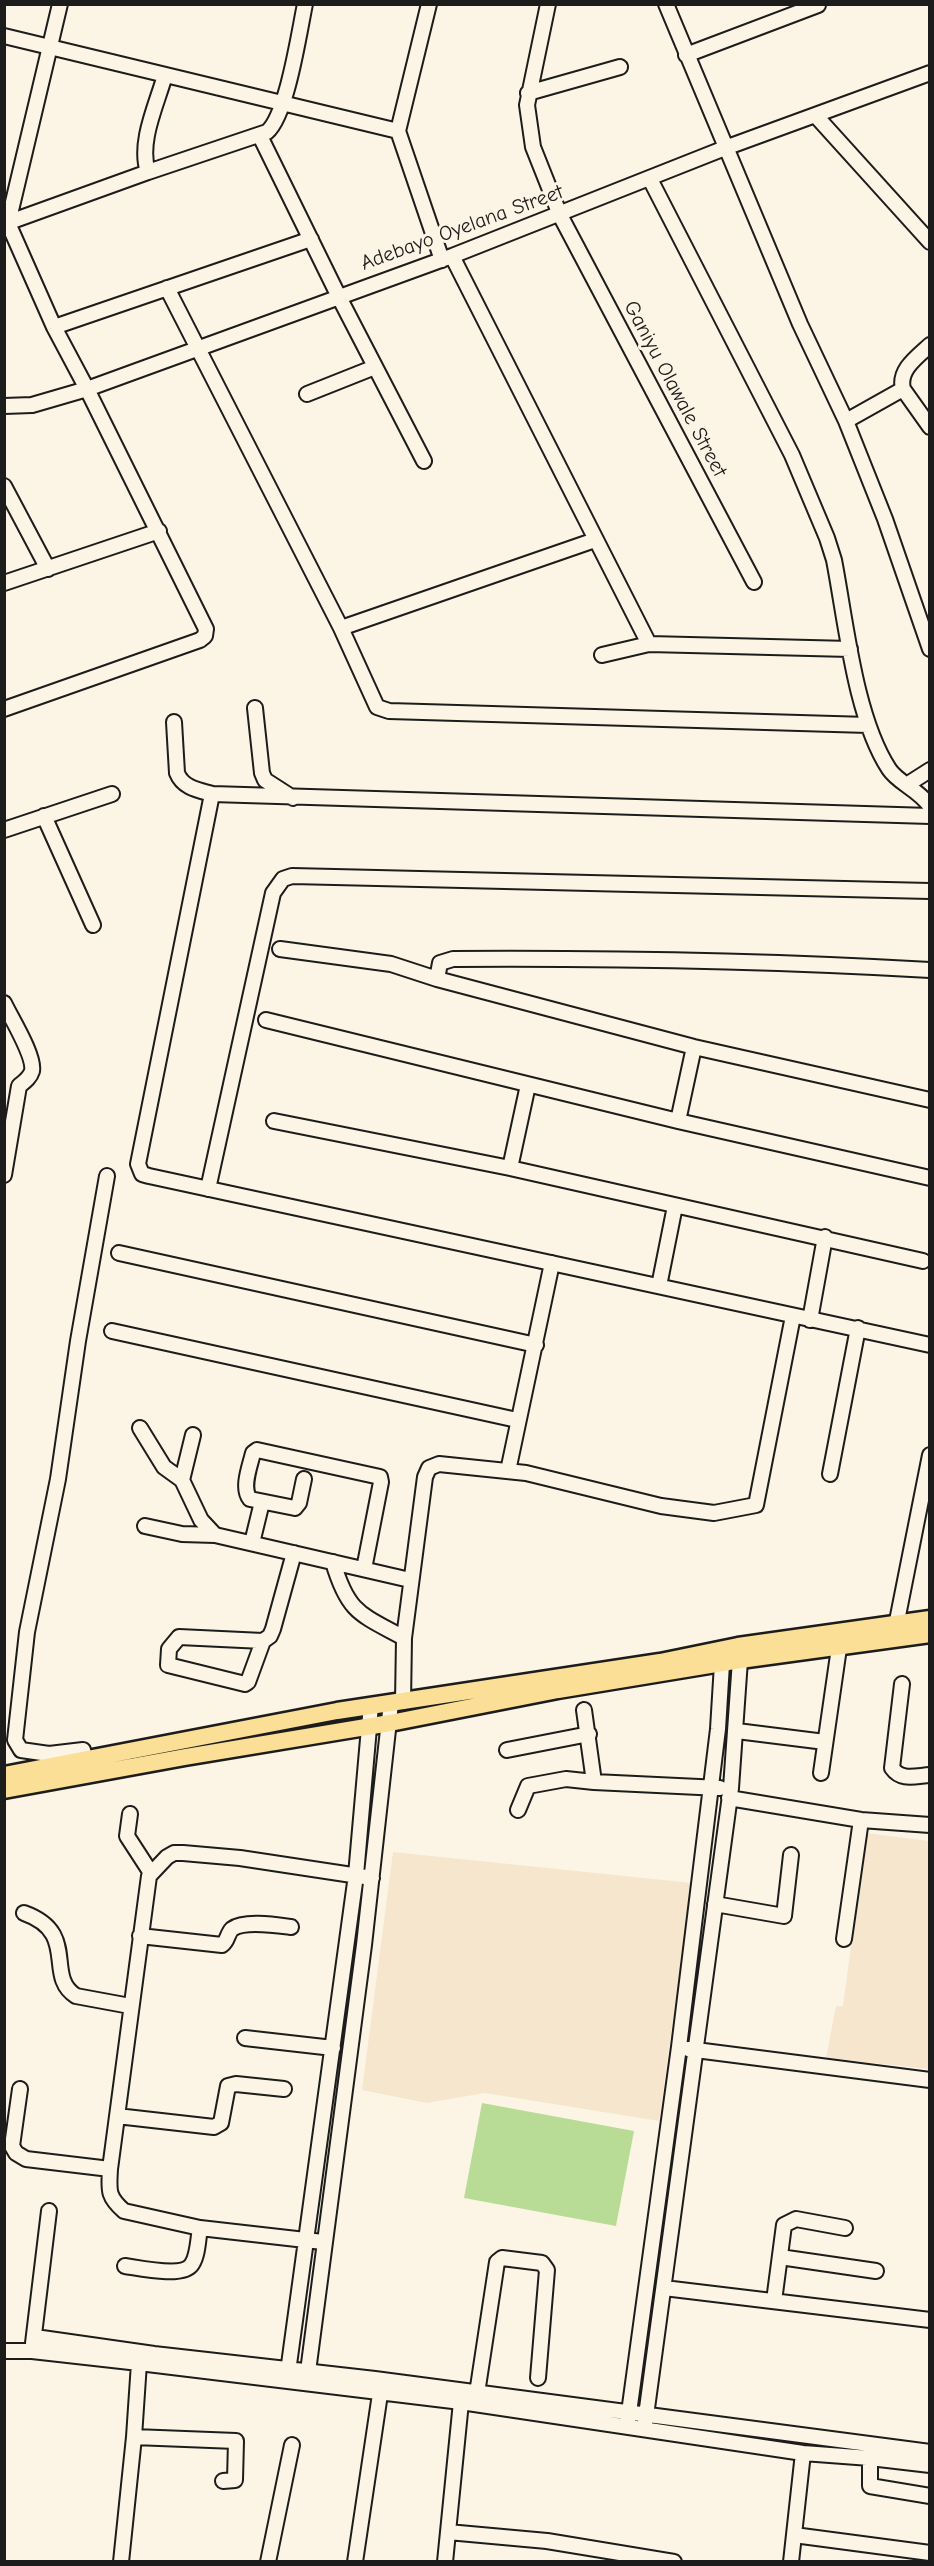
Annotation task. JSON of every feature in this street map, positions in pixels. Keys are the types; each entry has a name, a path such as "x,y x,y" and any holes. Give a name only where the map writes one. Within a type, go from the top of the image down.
{"main road":[{"path":"4,1790 369,1727 558,1690 722,1664 740,1659 838,1647 895,1632 930,1619"},
{"path":"4,1776 85,1758 371,1705 660,1662 738,1646 895,1632 930,1634"}],"street":[{"path":"4,709 200,640 205,636 205,621 54,327 6,223 60,4"},
{"path":"6,223 148,172 260,136 271,129 283,104 305,4"},
{"path":"429,4 398,131 447,258 649,644"},
{"name":"Ganiyu Olawale Street","path":"548,4 528,93 530,135 560,215 754,582"},
{"path":"666,4 800,324 846,421 885,519 930,649"},
{"path":"686,55 818,5"},
{"path":"4,36 398,131"},
{"path":"528,93 620,67"},
{"name":"Adebayo Oyelana Street","path":"4,406 32,405 87,388 447,258 725,148 930,74"},
{"path":"148,172 144,156 146,140 165,75"},
{"path":"816,116 930,242"},
{"path":"260,136 339,297 424,461"},
{"path":"650,179 795,463 827,538 834,560 850,649 868,725 889,769 896,778 908,784 930,806"},
{"path":"54,327 311,238"},
{"path":"167,288 341,628 373,700 382,710 868,725"},
{"path":"930,345 904,372 901,381 903,389 930,427"},
{"path":"307,394 375,367"},
{"path":"846,421 903,389"},
{"path":"4,486 48,569"},
{"path":"4,583 159,531"},
{"path":"341,628 595,540"},
{"path":"602,655 649,644 850,649"},
{"path":"255,708 262,773 265,780 293,798"},
{"path":"174,722 179,779 184,784 212,794 930,816"},
{"path":"908,784 930,770"},
{"path":"212,794 138,1164 142,1174 930,1345"},
{"path":"4,830 112,795"},
{"path":"44,816 93,925"},
{"path":"208,1189 273,893 283,879 292,876 930,891"},
{"path":"280,949 391,964 437,979 694,1047 930,1100"},
{"path":"437,979 440,963 453,959 627,958 812,963 930,970"},
{"path":"4,1003 31,1063 29,1077 19,1086 4,1088"},
{"path":"266,1020 678,1121 930,1178"},
{"path":"678,1121 694,1047"},
{"path":"510,1168 528,1085"},
{"path":"4,1175 19,1086"},
{"path":"274,1121 510,1168 675,1206 825,1237 923,1261"},
{"path":"85,1758 84,1750 32,1754 21,1750 15,1740 27,1632 58,1479 78,1341 107,1176"},
{"path":"659,1286 675,1206"},
{"path":"810,1320 825,1237"},
{"path":"119,1253 536,1345"},
{"path":"508,1471 552,1263"},
{"path":"307,2378 390,1723 397,1702 410,1580 425,1477 429,1468 439,1464 526,1473 672,1508 714,1514 756,1505 793,1316"},
{"path":"830,1474 858,1328"},
{"path":"112,1331 518,1420"},
{"path":"140,1428 164,1467 182,1480 201,1520 215,1535"},
{"path":"182,1480 193,1435"},
{"path":"304,1479 299,1503 295,1508 250,1499 246,1488 253,1453 257,1450 380,1477 381,1482 364,1569"},
{"path":"895,1632 930,1455"},
{"path":"252,1543 262,1502"},
{"path":"145,1526 183,1534 215,1535 410,1580"},
{"path":"263,1641 179,1637 169,1649 168,1665 245,1684 250,1680 263,1641 270,1636 273,1629 294,1553"},
{"path":"333,1562 342,1590 358,1613 404,1638"},
{"path":"821,1773 838,1647"},
{"path":"645,2431 730,1793 737,1731 740,1659"},
{"path":"627,2428 679,2047 711,1787 722,1664"},
{"path":"902,1684 892,1768 896,1775 903,1778 930,1775"},
{"path":"287,2377 356,1875 371,1705"},
{"path":"584,1710 594,1782"},
{"path":"737,1731 825,1742"},
{"path":"507,1750 589,1734"},
{"path":"519,1810 528,1786 566,1779 711,1787 861,1820 930,1825"},
{"path":"130,1814 127,1836 151,1873"},
{"path":"844,1939 861,1820"},
{"path":"324,2242 200,2228 124,2211 109,2194 130,2006 151,1873 174,1853 240,1858 372,1878"},
{"path":"715,1904 784,1916 791,1856"},
{"path":"24,1913 47,1924 59,1948 63,1984 71,1994 130,2006"},
{"path":"140,1936 222,1945 226,1942 230,1932 237,1927 262,1923 291,1927"},
{"path":"245,2038 333,2048"},
{"path":"679,2047 930,2080"},
{"path":"117,2116 214,2127 221,2123 228,2086 236,2084 284,2089"},
{"path":"20,2089 12,2146 16,2153 26,2158 110,2169"},
{"path":"32,2351 49,2211"},
{"path":"774,2301 784,2225 796,2218 845,2228"},
{"path":"124,2266 181,2272 189,2268 194,2263 200,2228"},
{"path":"476,2399 497,2262 502,2258 542,2264 547,2270 537,2378"},
{"path":"780,2258 876,2271"},
{"path":"664,2288 930,2320"},
{"path":"34,2337 287,2377"},
{"path":"4,2351 32,2351 307,2378 476,2399 629,2411 930,2452"},
{"path":"121,2562 139,2363"},
{"path":"307,2378 380,2394 460,2402 476,2399 645,2431 803,2453 930,2465"},
{"path":"356,2562 380,2394"},
{"path":"445,2562 460,2402"},
{"path":"134,2437 232,2439 236,2441 237,2474 235,2480 223,2481"},
{"path":"268,2562 292,2445"},
{"path":"791,2562 803,2453"},
{"path":"870,2458 870,2486 930,2496"},
{"path":"448,2532 547,2541 674,2562"},
{"path":"794,2535 930,2553"}],"shaded area":[{"path":"866,1833 929,1841 929,2069 826,2058 836,2006 843,2006"},
{"path":"393,1852 692,1883 659,2121 485,2093 427,2103 362,2090"}],"green space":[{"path":"482,2103 634,2131 616,2226 464,2198"}]}
